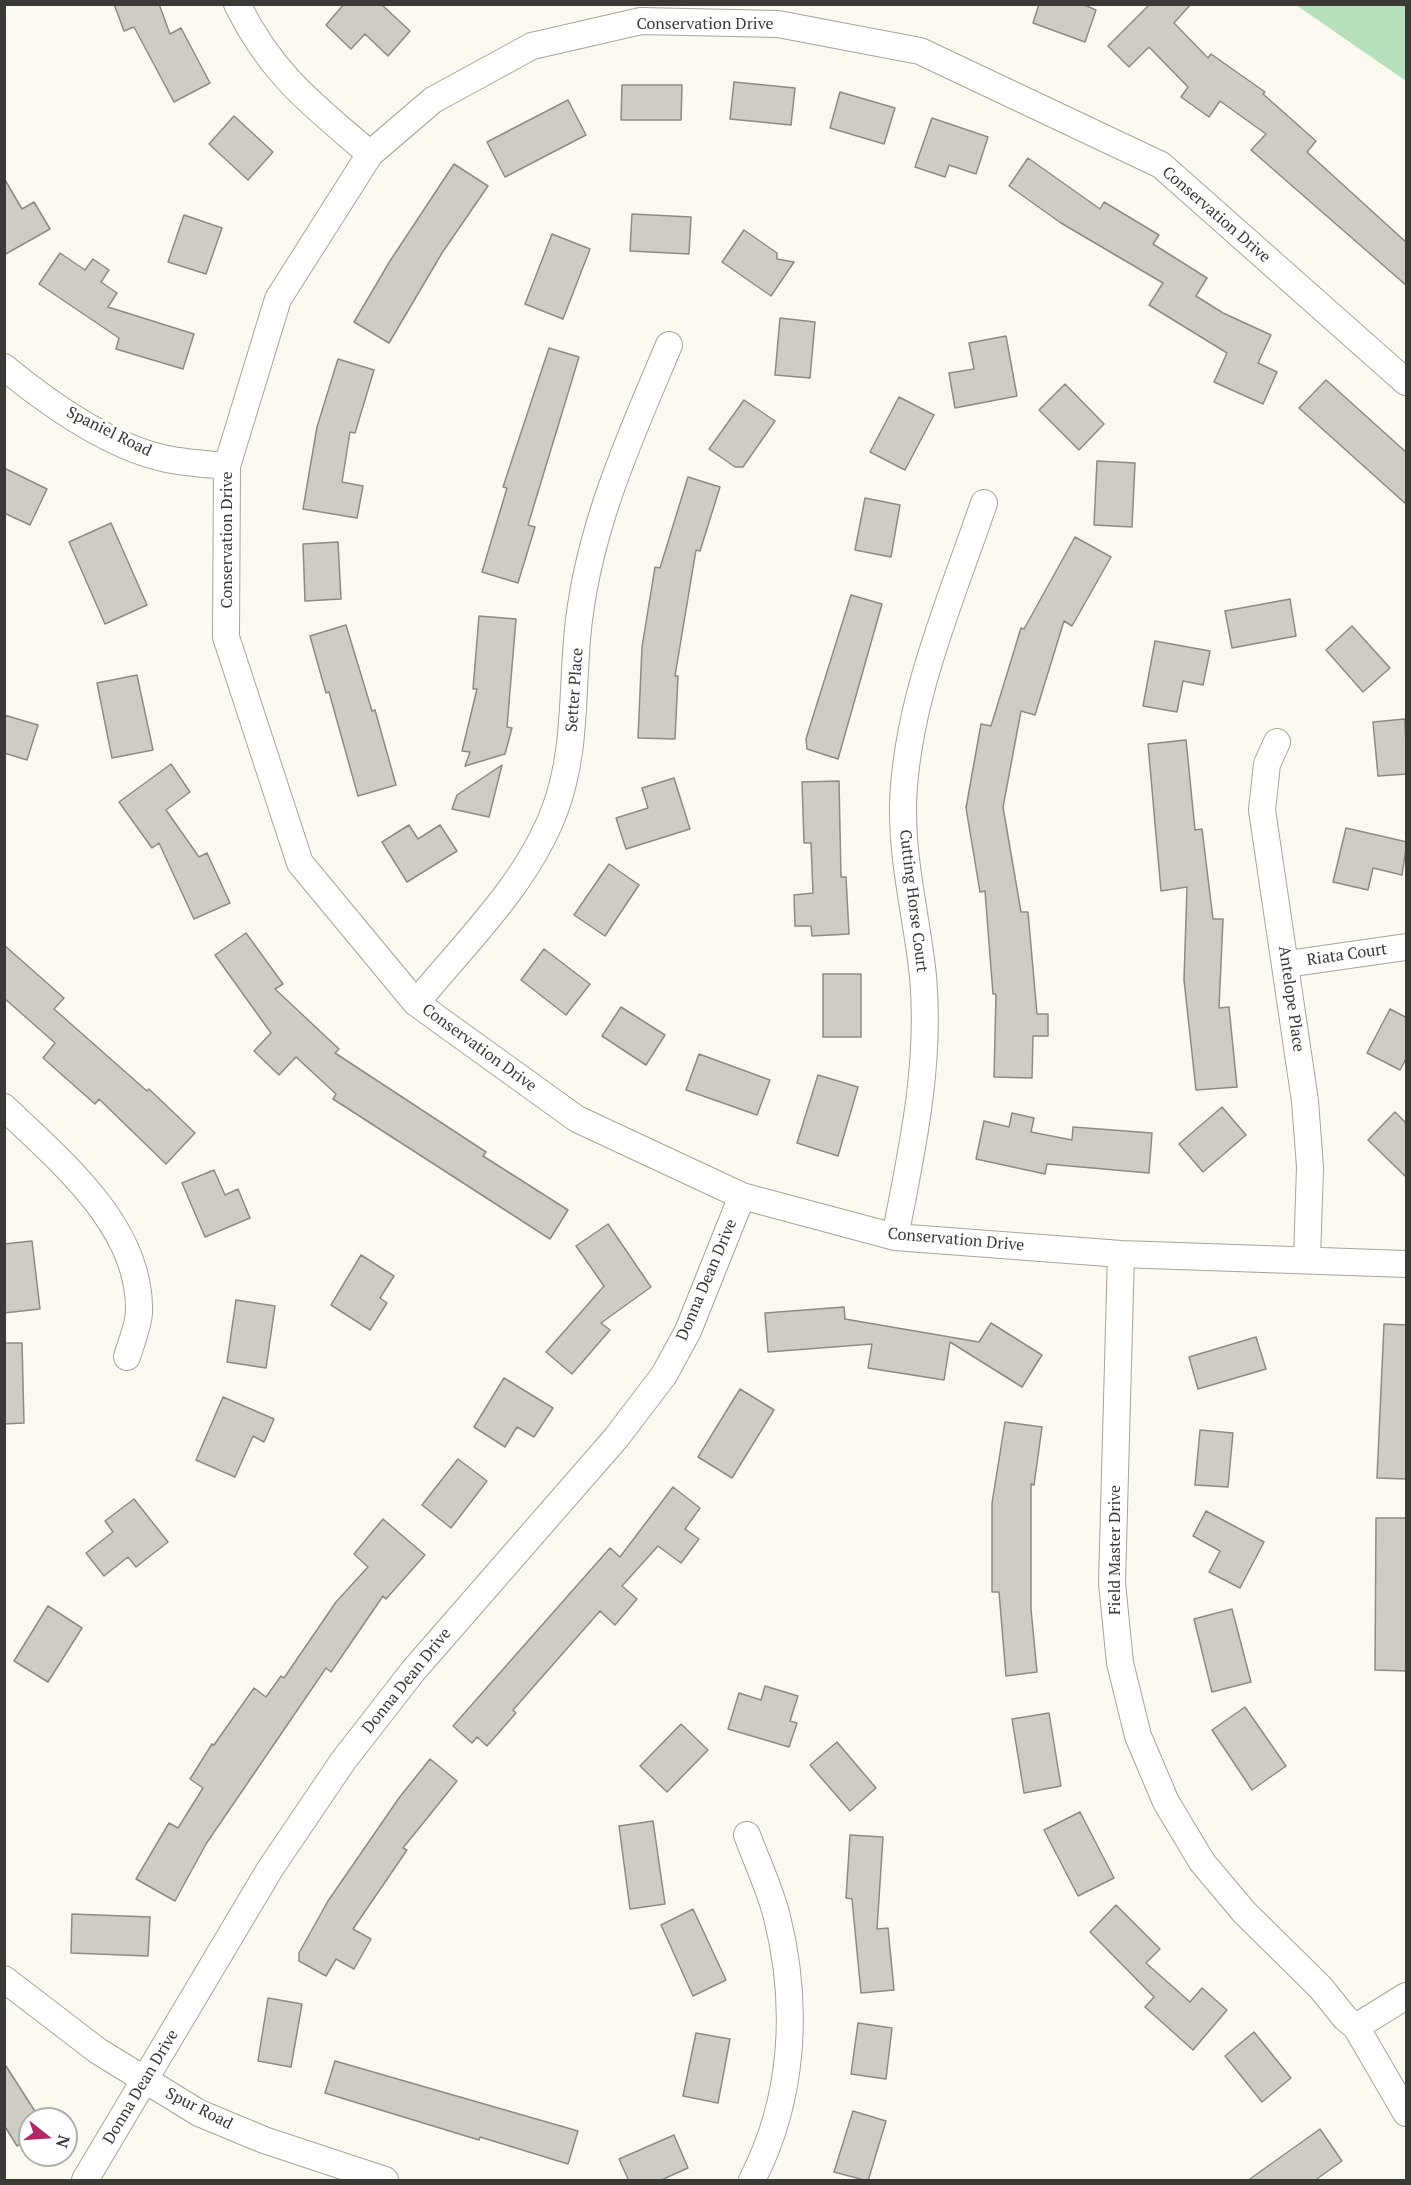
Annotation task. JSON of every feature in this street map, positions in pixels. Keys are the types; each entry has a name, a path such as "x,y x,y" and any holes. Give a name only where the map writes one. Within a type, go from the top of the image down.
{"street":[{"path":"237,4 254,40 283,77 370,154"},
{"name":"Conservation Drive","path":"1407,382 1161,165 920,51 778,24 641,21 532,46 433,100 370,154 278,299 227,466 226,637 300,863 417,1003 576,1119 742,1196 895,1237 1121,1254 1407,1264"},
{"name":"Setter Place","path":"417,1003 516,880 541,840 554,812 571,747 579,620 593,540 617,467 669,345"},
{"name":"Spaniel Road","path":"4,367 61,410 129,445 166,459 227,466"},
{"name":"Cutting Horse Court","path":"895,1237 919,1113 926,1042 923,976 904,849 903,804 907,760 927,671 984,503"},
{"name":"Antelope Place","path":"1277,742 1267,764 1262,810 1287,964 1305,1101 1310,1167 1307,1259"},
{"name":"Riata Court","path":"1287,964 1407,947"},
{"path":"4,1107 83,1184 115,1227 136,1280 139,1314 127,1357"},
{"name":"Donna Dean Drive","path":"85,2181 270,1869 343,1761 413,1671 616,1438 664,1375 692,1322 742,1196"},
{"name":"Field Master Drive","path":"1121,1254 1112,1583 1120,1663 1138,1736 1166,1802 1202,1862 1244,1912 1321,1988 1345,2018 1356,2027 1407,2113"},
{"path":"747,1835 777,1916 789,1986 791,2039 788,2069 774,2130 752,2181"},
{"name":"Spur Road","path":"4,1979 98,2051 199,2113 264,2140 385,2181"},
{"path":"1356,2027 1407,1996"}],"green space":[{"path":"1296,5 1406,5 1406,81"}],"building":[{"path":"114,4 159,4 170,34 181,28 210,83 174,102 134,27 124,31"},
{"path":"344,4 381,4 410,31 388,56 365,34 351,49 326,25"},
{"path":"1039,4 1082,4 1096,10 1085,42 1033,23"},
{"path":"1150,4 1191,4 1174,23 1208,58 1211,54 1265,92 1263,94 1316,141 1307,152 1407,243 1407,286 1251,150 1266,134 1220,101 1209,117 1181,97 1188,87 1149,47 1129,67 1108,46"},
{"path":"734,82 795,88 791,125 730,119"},
{"path":"622,85 682,85 681,120 621,120"},
{"path":"840,92 895,108 884,144 830,128"},
{"path":"568,100 586,135 505,177 487,142"},
{"path":"234,116 273,152 248,180 209,144"},
{"path":"932,118 988,137 976,174 949,165 945,177 915,167"},
{"path":"1028,158 1100,209 1104,202 1159,235 1153,244 1207,278 1196,296 1223,313 1271,335 1258,363 1277,372 1263,404 1214,382 1227,353 1149,305 1163,283 1061,223 1009,186"},
{"path":"454,164 488,186 442,253 389,343 354,322 390,261"},
{"path":"4,178 22,209 34,202 50,229 4,255"},
{"path":"632,214 691,217 689,254 630,251"},
{"path":"184,215 222,228 206,274 168,262"},
{"path":"744,230 777,253 777,259 794,262 771,296 722,262"},
{"path":"552,234 590,249 563,319 525,304"},
{"path":"60,253 85,270 93,259 109,270 101,282 117,293 108,307 194,334 183,369 116,349 119,338 39,284"},
{"path":"780,318 815,322 810,378 775,375"},
{"path":"1006,336 1017,396 955,408 949,373 974,369 969,343"},
{"path":"549,348 579,357 528,525 535,527 518,583 482,572 507,488 503,487"},
{"path":"338,359 374,370 355,433 350,432 342,482 363,486 357,518 303,509 317,427"},
{"path":"1326,380 1407,453 1407,505 1299,408"},
{"path":"1065,384 1104,424 1079,450 1039,410"},
{"path":"899,397 934,415 905,470 870,452"},
{"path":"744,400 775,421 743,467 735,467 709,449"},
{"path":"1097,461 1135,463 1132,527 1094,525"},
{"path":"4,468 47,489 30,525 4,513"},
{"path":"688,477 720,487 700,551 696,550 675,676 678,676 675,739 638,738 642,647 655,567 660,568"},
{"path":"865,498 900,505 891,557 855,550"},
{"path":"111,523 147,605 105,624 69,542"},
{"path":"1075,537 1111,557 1072,626 1064,621 1035,715 1021,711 1003,807 1021,912 1028,912 1037,1014 1048,1014 1048,1036 1033,1036 1032,1078 994,1077 996,994 993,994 985,891 980,892 966,808 981,724 991,726 1021,628 1024,629"},
{"path":"338,542 341,599 305,601 303,544"},
{"path":"851,595 882,604 838,759 807,749 806,739"},
{"path":"1290,599 1296,636 1232,648 1225,611"},
{"path":"479,616 516,619 507,727 512,728 505,754 465,766 470,752 462,751 477,689 473,689"},
{"path":"346,625 372,711 375,710 396,785 358,796 329,692 326,693 310,636"},
{"path":"1352,626 1390,668 1363,692 1326,650"},
{"path":"1155,641 1210,651 1203,685 1183,681 1177,712 1143,706"},
{"path":"137,675 153,750 112,758 97,683"},
{"path":"4,715 38,725 27,760 4,753"},
{"path":"1405,719 1407,774 1378,776 1373,722"},
{"path":"1186,740 1195,830 1202,829 1213,919 1223,919 1219,1008 1229,1007 1237,1087 1196,1090 1184,980 1187,887 1161,891 1148,744"},
{"path":"171,764 190,792 166,810 199,857 207,853 230,903 194,919 159,843 152,848 119,802"},
{"path":"502,765 489,817 452,809 457,795"},
{"path":"674,778 690,829 626,849 616,818 648,808 642,788"},
{"path":"839,781 841,877 846,877 849,934 812,936 811,926 795,926 794,895 813,893 811,843 804,843 802,782"},
{"path":"409,825 418,839 440,825 457,851 407,882 382,842"},
{"path":"1346,828 1407,842 1402,875 1373,868 1368,890 1333,882"},
{"path":"609,864 639,885 605,936 574,915"},
{"path":"246,933 283,984 275,989 339,1049 335,1053 486,1152 483,1156 568,1210 550,1239 333,1099 336,1094 296,1057 279,1075 254,1051 271,1033 215,955"},
{"path":"4,945 64,998 54,1009 147,1091 149,1089 195,1133 166,1164 99,1099 95,1104 43,1058 55,1043 4,998"},
{"path":"544,949 590,984 566,1015 521,980"},
{"path":"823,974 861,974 861,1037 823,1037"},
{"path":"621,1007 665,1035 646,1065 602,1036"},
{"path":"1390,1009 1407,1018 1407,1057 1400,1070 1367,1053"},
{"path":"699,1054 770,1080 757,1115 686,1090"},
{"path":"818,1075 858,1087 838,1156 797,1143"},
{"path":"1222,1107 1246,1135 1203,1172 1179,1144"},
{"path":"1395,1112 1407,1124 1407,1178 1368,1140"},
{"path":"1012,1113 1034,1118 1031,1132 1072,1140 1073,1127 1152,1133 1149,1173 1047,1164 1045,1174 976,1159 984,1121 1009,1127"},
{"path":"214,1170 225,1195 238,1189 250,1218 205,1237 182,1183"},
{"path":"608,1224 651,1287 601,1323 610,1330 572,1374 546,1352 604,1286 576,1246"},
{"path":"32,1241 40,1309 4,1313 4,1244"},
{"path":"361,1255 394,1276 380,1298 387,1303 370,1330 331,1305"},
{"path":"236,1300 275,1306 266,1368 227,1362"},
{"path":"844,1307 845,1319 979,1342 991,1323 1042,1355 1022,1387 950,1342 944,1380 868,1368 872,1344 768,1352 765,1313"},
{"path":"1384,1324 1407,1325 1407,1479 1377,1478"},
{"path":"1256,1337 1266,1369 1198,1389 1189,1357"},
{"path":"4,1343 22,1343 24,1423 4,1424"},
{"path":"504,1378 553,1408 534,1437 517,1427 505,1447 474,1427"},
{"path":"740,1389 774,1410 732,1478 698,1457"},
{"path":"223,1397 274,1419 264,1442 253,1436 235,1477 196,1460"},
{"path":"1005,1422 1042,1427 1034,1485 1031,1484 1031,1609 1037,1672 1006,1676 999,1592 992,1592 992,1503"},
{"path":"1200,1430 1233,1433 1228,1487 1195,1485"},
{"path":"458,1459 487,1481 451,1528 422,1505"},
{"path":"673,1487 700,1508 685,1529 699,1539 681,1563 658,1546 622,1586 637,1599 615,1625 600,1611 513,1710 516,1713 487,1746 477,1737 472,1743 453,1726 610,1548 620,1557"},
{"path":"134,1499 168,1542 136,1567 128,1557 104,1576 86,1553 113,1532 105,1521"},
{"path":"1206,1511 1264,1542 1240,1588 1209,1572 1220,1551 1193,1536"},
{"path":"1376,1518 1407,1518 1407,1671 1375,1670"},
{"path":"383,1519 425,1555 386,1599 383,1596 331,1672 326,1668 206,1844 175,1901 136,1879 169,1823 178,1828 203,1788 190,1779 212,1744 214,1745 254,1688 266,1697 281,1676 284,1678 336,1602 368,1567 354,1554"},
{"path":"48,1606 82,1628 48,1682 14,1661"},
{"path":"1232,1609 1251,1682 1212,1692 1194,1619"},
{"path":"765,1686 798,1696 790,1721 797,1723 789,1747 728,1729 739,1693 761,1700"},
{"path":"1245,1707 1286,1766 1252,1790 1212,1730"},
{"path":"1049,1713 1061,1786 1024,1793 1012,1719"},
{"path":"681,1724 708,1750 667,1792 640,1766"},
{"path":"837,1742 876,1788 850,1811 810,1765"},
{"path":"430,1759 457,1781 403,1848 407,1850 353,1929 371,1939 354,1969 336,1959 326,1976 299,1961 299,1953 328,1901 399,1798"},
{"path":"1080,1812 1114,1878 1078,1896 1044,1830"},
{"path":"653,1821 665,1904 630,1909 619,1826"},
{"path":"850,1835 883,1837 877,1929 888,1928 894,1990 861,1993 852,1899 846,1898"},
{"path":"1116,1905 1160,1949 1146,1963 1190,2002 1202,1988 1227,2010 1193,2050 1145,2007 1154,1997 1090,1932"},
{"path":"693,1909 726,1980 693,1996 661,1925"},
{"path":"72,1914 150,1917 148,1956 71,1953"},
{"path":"268,1998 302,2004 291,2067 258,2061"},
{"path":"858,2023 892,2028 886,2079 851,2074"},
{"path":"1254,2032 1291,2078 1262,2102 1225,2056"},
{"path":"696,2033 730,2039 718,2103 683,2096"},
{"path":"335,2061 578,2131 568,2164 480,2137 479,2140 325,2093"},
{"path":"4,2063 32,2107 18,2107 18,2145 4,2125"},
{"path":"853,2111 886,2121 868,2181 834,2172"},
{"path":"1320,2129 1342,2161 1314,2181 1247,2181"},
{"path":"674,2135 688,2168 659,2181 629,2181 619,2159"}]}
